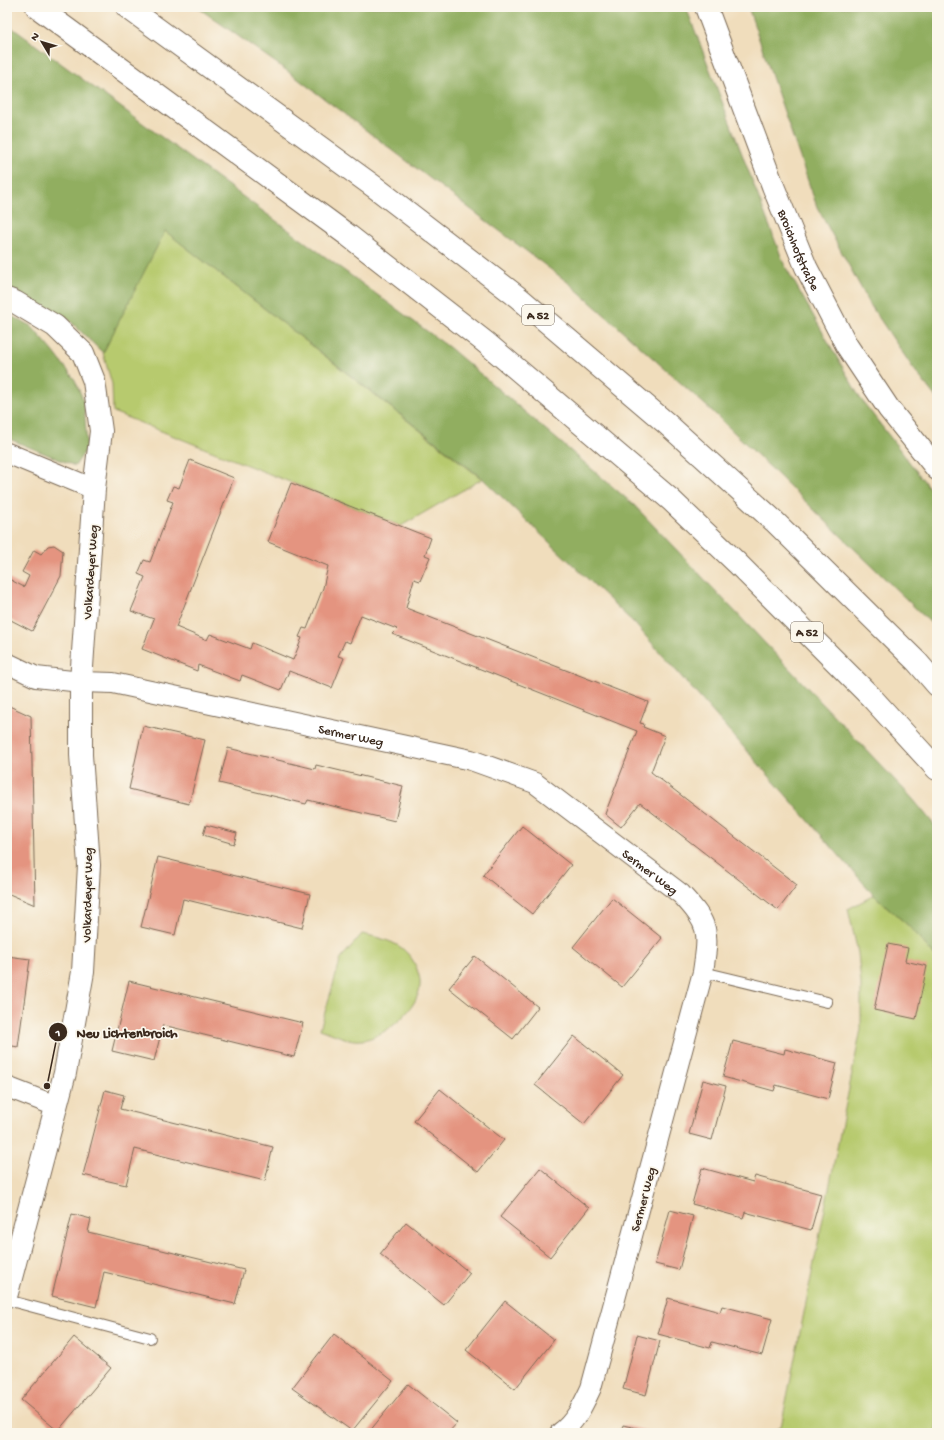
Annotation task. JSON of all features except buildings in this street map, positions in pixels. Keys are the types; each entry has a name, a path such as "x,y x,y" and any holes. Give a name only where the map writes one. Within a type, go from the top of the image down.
{"main road":[{"name":"A 52","path":"37,7 348,236 485,342 671,500 871,696 937,769"},
{"name":"A 52","path":"127,7 370,184 519,298 666,423 774,520 917,662 937,685"},
{"name":"Broichhofstraße","path":"706,7 773,186 806,267 847,346 890,409 937,469"},
{"name":"Volkardeyer Weg","path":"7,299 15,302 55,326 83,353 94,381 101,431 94,489 81,682 81,755 89,865 86,940 83,972 65,1073 7,1292"}],"street":[{"path":"7,453 94,489"},
{"name":"Sermer Weg","path":"7,663 36,676 81,682 113,683 471,760 535,783 681,894 696,910 707,929 707,947 703,972 591,1388 582,1407 565,1430 560,1433"},
{"path":"7,1087 56,1106"}],"lane":[{"path":"703,972 827,1002"},
{"path":"7,1300 150,1338"}],"green space":[{"path":"197,7 686,7 784,264 860,398 937,498 937,629 712,411 570,284 286,70"},
{"path":"748,7 937,7 937,399 913,368 871,306 817,207"},
{"path":"7,24 450,348 634,505 912,798 937,828 937,959 913,930 874,895 635,624 483,479 165,231 103,353 67,318 7,288"},
{"path":"164,230 482,479 401,526 113,412 112,384 103,353"},
{"path":"7,314 31,326 53,351 75,380 84,402 87,448 75,466 7,438"},
{"path":"874,895 913,930 937,959 937,1433 771,1433 781,1427 861,1029 861,984 858,953 848,909"},
{"path":"362,934 386,940 398,945 414,962 420,980 416,1000 401,1019 392,1027 372,1038 352,1040 320,1029 341,958"}],"place":[{"name":"Neu Lichtenbroich","path":"47,1086"}]}
